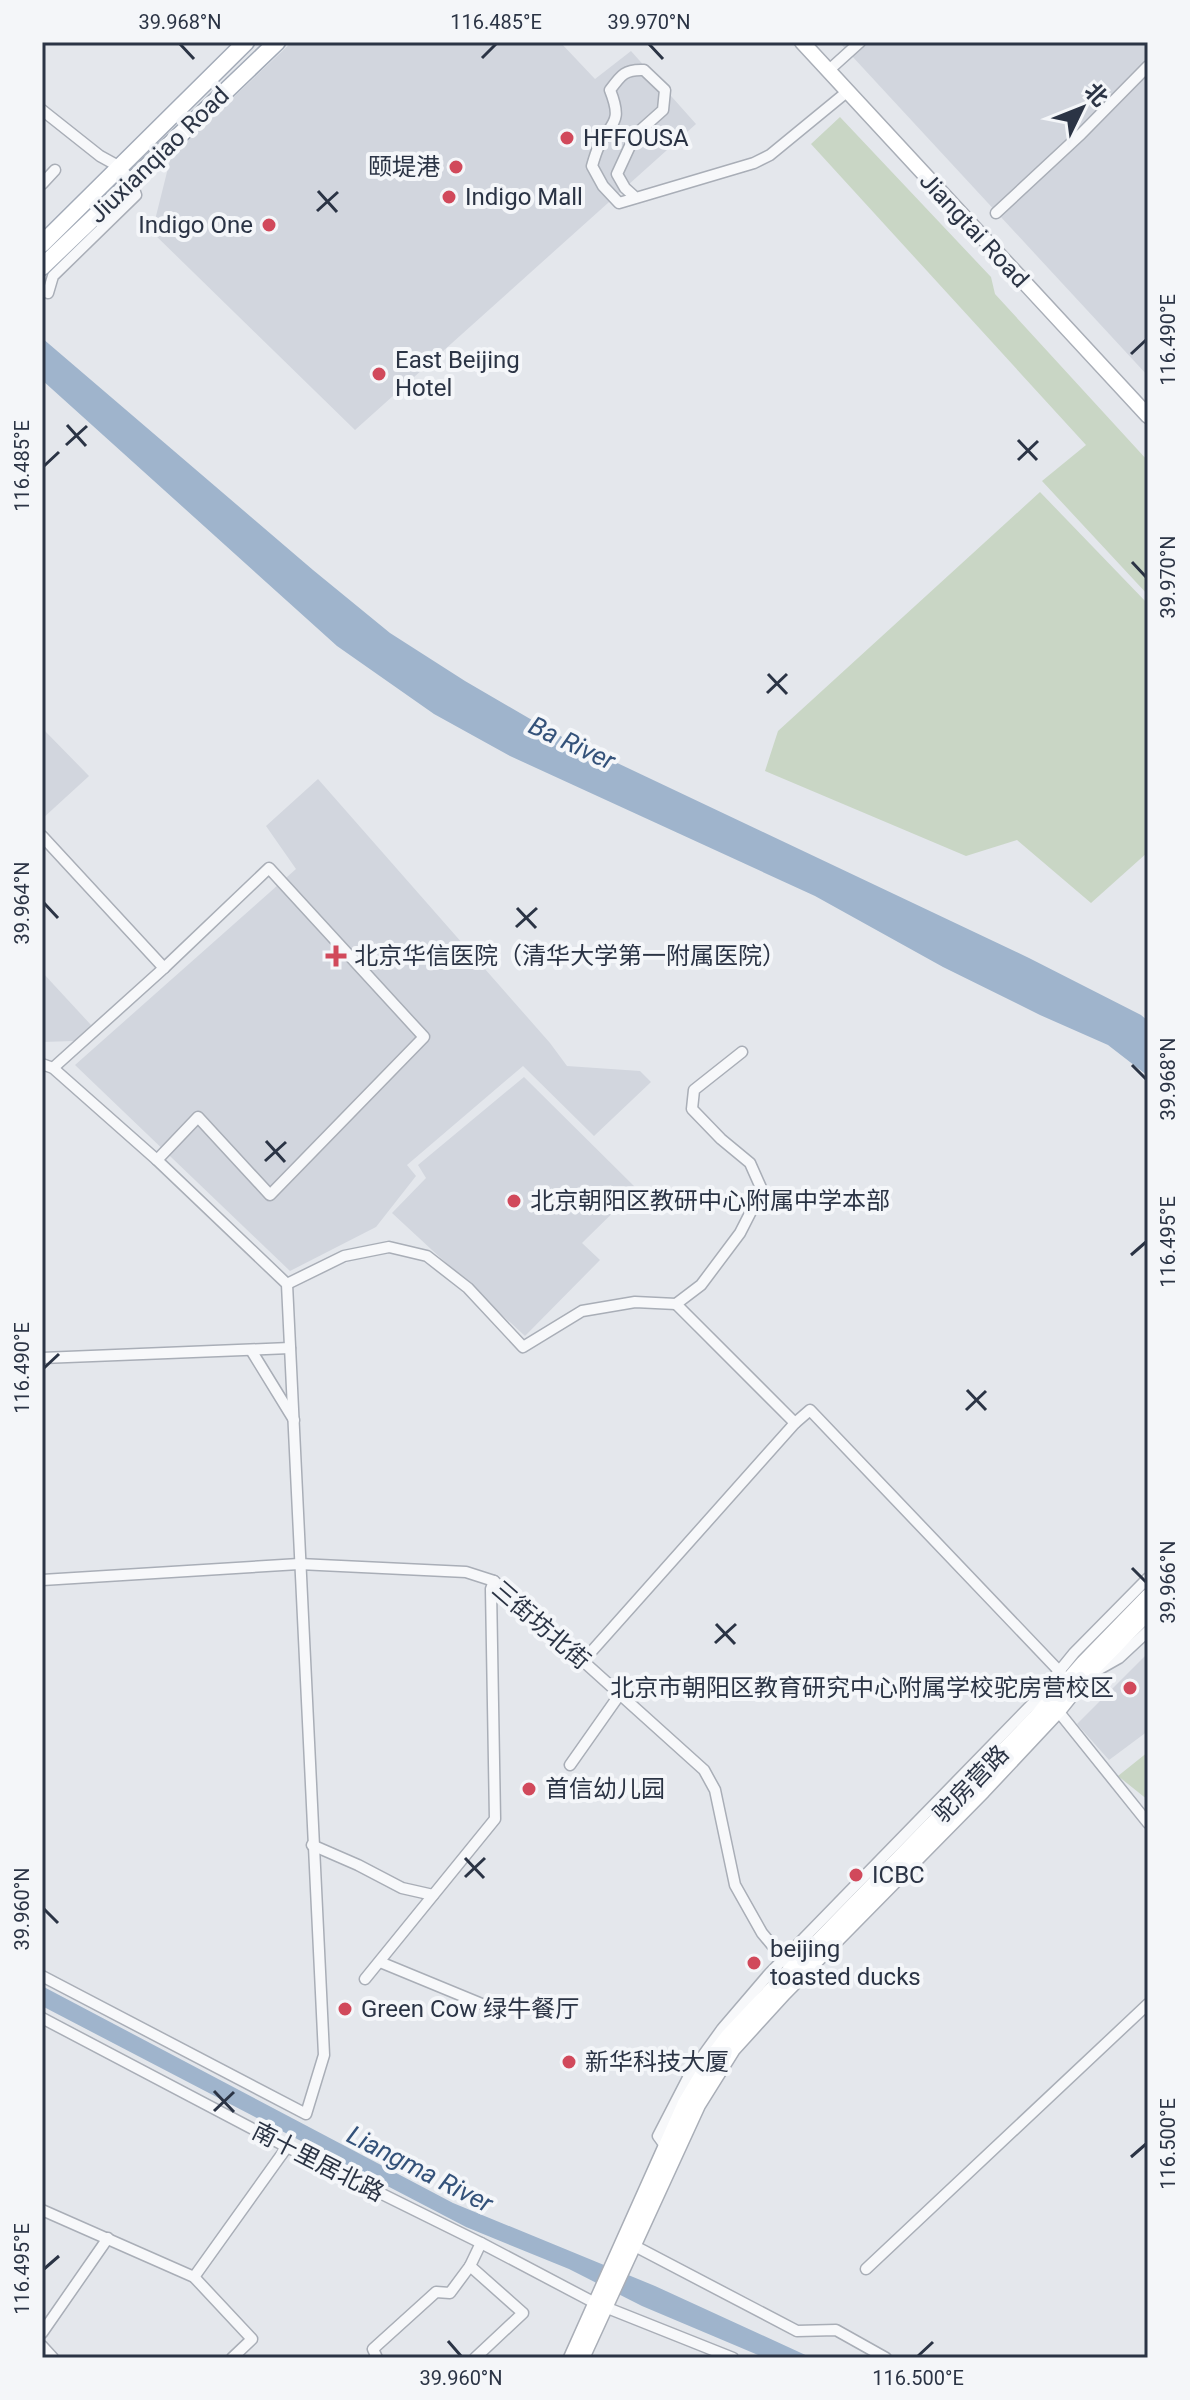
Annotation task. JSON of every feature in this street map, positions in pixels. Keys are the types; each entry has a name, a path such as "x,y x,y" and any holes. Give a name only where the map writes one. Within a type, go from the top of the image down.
{"main road":[{"name":"Jiuxianqiao Road","path":"42,244 246,42"},
{"name":"Jiuxianqiao Road","path":"42,267 277,42"}],"street":[{"name":"Jiangtai Road","path":"802,42 1148,416"},
{"path":"829,70 860,42"},
{"path":"996,213 1148,66"},
{"path":"636,198 625,188 617,174 635,135 663,110 665,90 644,70 632,70 619,77 610,90 616,104 614,126 600,144 592,166 603,186 619,203 636,198 754,163 770,155 848,91"},
{"path":"42,110 100,156 120,167 131,181 136,195 53,276 48,293"},
{"path":"42,184 55,170"},
{"path":"42,836 164,968"},
{"path":"42,1976 306,2114 324,2055 287,1284 157,1160 47,1066 164,968 269,868 424,1037 270,1195 198,1117 157,1160"},
{"path":"287,1284 344,1256 389,1247 427,1256 468,1288 523,1347 582,1311 635,1302 676,1304 701,1285 740,1233 762,1190 750,1163 692,1109 694,1090 742,1052"},
{"path":"676,1304 795,1423"},
{"path":"42,1358 290,1348"},
{"path":"251,1350 295,1421"},
{"path":"583,1661 795,1423 810,1410 1064,1675"},
{"name":"三街坊北街","path":"42,1580 299,1564 466,1572 494,1581 704,1770 715,1790 735,1885 762,1933 791,1969"},
{"path":"629,2244 685,2103 713,2056 739,2022 1035,1701 1064,1675 1148,1578"},
{"path":"365,1979 495,1819 491,1589 494,1581"},
{"name":"驼房营路","path":"1054,1706 1064,1675 1148,1596"},
{"name":"驼房营路","path":"791,1969 968,1789 1148,1613"},
{"path":"1087,1675 1119,1658 1148,1631"},
{"path":"570,1765 620,1694"},
{"path":"1054,1706 1148,1823"},
{"path":"312,1845 402,1888 433,1895"},
{"path":"380,1962 494,2009"},
{"path":"571,2358 601,2305 712,2079 791,1969"},
{"path":"866,2269 1148,2004"},
{"name":"南十里居北路","path":"42,2018 287,2147 601,2305 733,2358"},
{"path":"194,2277 287,2147"},
{"path":"42,2210 194,2277 252,2339 232,2358"},
{"path":"42,2333 108,2238"},
{"path":"377,2358 373,2349 386,2335 436,2292 450,2293 470,2266 481,2243"},
{"path":"629,2244 797,2331 836,2330 886,2358"},
{"path":"470,2266 523,2313 475,2358"},
{"path":"582,2358 601,2305"},
{"path":"42,2346 53,2358"}],"shaded area":[{"name":"颐堤港","path":"292,42 560,42 595,79 631,51 696,124 355,430 152,232 171,156"},
{"path":"839,42 1148,42 1148,376"},
{"path":"42,728 89,776 42,819"},
{"name":"北京华信医院（清华大学第一附属医院）","path":"318,779 567,1066 640,1071 651,1082 594,1136 523,1066 407,1165 416,1176 376,1227 290,1271 75,1065 296,869 266,826"},
{"path":"42,972 91,1025 74,1041 42,1042"},
{"name":"北京朝阳区教研中心附属中学本部","path":"524,1077 637,1189 582,1243 600,1260 525,1336 392,1213 426,1178 418,1165"},
{"name":"北京市朝阳区教育研究中心附属学校驼房营校区","path":"1148,1653 1148,1731 1109,1760 1077,1724"}],"green space":[{"path":"840,117 991,277 995,294 1148,461 1148,595 1042,481 1086,445 811,144"},
{"path":"1040,492 1148,604 1148,852 1091,903 1017,840 966,856 765,771 778,731"},
{"path":"1148,1752 1148,1800 1118,1776"}],"water":[{"name":"Ba River","path":"42,338 390,633 556,734 1029,958 1141,1015 1148,1021 1148,1076 1108,1045 943,967 815,896 510,756 434,714 337,646 42,380"},
{"path":"42,1986 453,2203 655,2286 812,2358 765,2358 642,2306 569,2269 466,2227 42,2006"}],"place":[{"name":"HFFOUSA","path":"567,138"},
{"name":"颐堤港","path":"456,167"},
{"name":"Indigo Mall","path":"449,197"},
{"name":"Indigo One","path":"269,225"},
{"name":"East Beijing Hotel","path":"379,374"},
{"name":"北京华信医院（清华大学第一附属医院）","path":"336,956"},
{"name":"北京朝阳区教研中心附属中学本部","path":"514,1201"},
{"name":"北京市朝阳区教育研究中心附属学校驼房营校区","path":"1130,1688"},
{"name":"首信幼儿园","path":"529,1789"},
{"name":"ICBC","path":"856,1875"},
{"name":"beijing toasted ducks","path":"754,1963"},
{"name":"Green Cow 绿牛餐厅","path":"345,2009"},
{"name":"新华科技大厦","path":"569,2062"}],"water label":[{"name":"Liangma River","path":"420,2169"}]}
